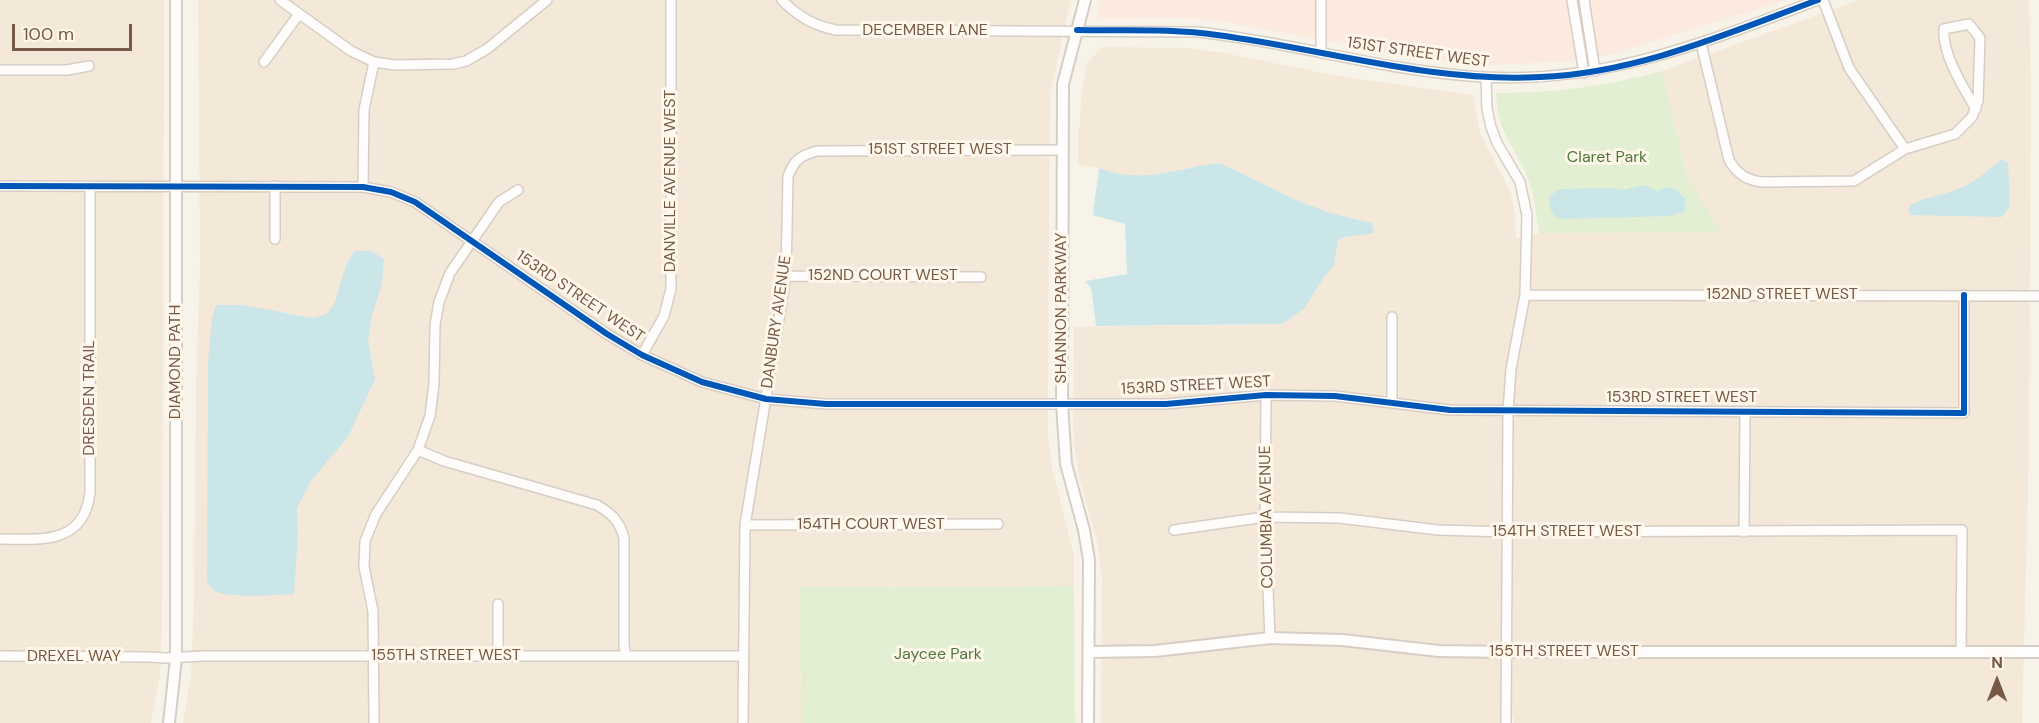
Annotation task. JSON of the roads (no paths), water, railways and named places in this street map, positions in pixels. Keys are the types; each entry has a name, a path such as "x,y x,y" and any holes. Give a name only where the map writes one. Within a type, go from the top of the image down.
{"street":[{"name":"DIAMOND PATH","path":"169,723 176,658 176,0"},
{"path":"280,0 351,51 374,62 395,65 441,65 466,61 487,49 547,0"},
{"name":"DANVILLE AVENUE WEST","path":"642,355 664,315 671,288 671,0"},
{"name":"DECEMBER LANE","path":"782,0 788,7 809,21 836,30 1077,30"},
{"name":"SHANNON PARKWAY","path":"1085,0 1063,84 1062,404 1066,464 1084,530 1089,560 1088,723"},
{"path":"1321,0 1322,53"},
{"path":"1572,0 1584,73"},
{"path":"1584,0 1595,71"},
{"name":"151ST STREET WEST","path":"1077,30 1197,32 1438,73 1486,78 1541,77 1584,73 1646,60 1701,43 1818,0"},
{"path":"1823,0 1848,69 1905,149"},
{"path":"264,62 299,14"},
{"path":"1701,43 1727,154 1736,171 1745,178 1763,182 1849,182 1864,176 1905,149 1955,134 1968,123 1976,109 1979,93 1980,38 1969,24 1944,29 1943,40 1962,85 1976,109"},
{"path":"363,187 364,110 374,62"},
{"path":"0,70 68,70 89,66"},
{"path":"1486,78 1487,109 1491,127 1501,151 1516,174 1526,207 1528,232 1526,295 1511,369 1508,412 1506,723"},
{"name":"151ST STREET WEST","path":"817,151 1063,150"},
{"name":"DANBURY AVENUE","path":"743,723 745,525 786,276 788,176 794,163 804,155 817,151"},
{"path":"0,186 176,186"},
{"name":"153RD STREET WEST","path":"176,186 363,187 391,192 415,202 607,334 642,355 702,382 766,399 826,404 1166,404 1266,395 1335,396 1450,411 1964,413 1964,295"},
{"path":"275,186 275,239"},
{"name":"DRESDEN TRAIL","path":"0,539 50,539 70,531 85,513 88,503 90,493 90,187"},
{"path":"374,723 373,610 364,567 365,541 376,514 418,450 430,416 435,384 435,326 439,302 450,273 499,202 518,190"},
{"name":"152ND COURT WEST","path":"786,276 981,277"},
{"name":"152ND STREET WEST","path":"1526,295 2039,296"},
{"path":"1392,316 1392,404"},
{"name":"COLUMBIA AVENUE","path":"1266,395 1265,517 1270,638"},
{"path":"1744,531 1745,412"},
{"path":"418,450 444,461 597,505 612,514 620,524 624,538 624,645 626,656"},
{"name":"154TH STREET WEST","path":"1174,530 1265,517 1339,518 1438,530 1507,532 1962,530 1961,652"},
{"name":"154TH COURT WEST","path":"745,525 998,524"},
{"path":"498,604 498,656"},
{"name":"155TH STREET WEST","path":"1090,652 1155,651 1270,638 1342,640 1439,651 2039,652"},
{"name":"DREXEL WAY","path":"0,656 148,657"},
{"name":"155TH STREET WEST","path":"148,657 743,656"}],"water":[{"path":"2002,159 2008,163 2010,206 2002,217 1909,215 1909,206 1970,183"},
{"path":"1220,163 1296,200 1330,213 1372,223 1374,233 1338,240 1334,266 1324,277 1304,309 1282,324 1096,326 1091,288 1085,281 1127,274 1125,224 1093,215 1099,168 1114,173 1144,175"},
{"path":"1643,185 1658,191 1667,187 1678,191 1685,199 1685,211 1671,216 1559,219 1552,213 1550,207 1549,197 1559,189 1610,188 1622,190"},
{"path":"354,251 371,251 384,259 382,284 372,315 368,341 375,379 348,437 310,482 297,509 298,534 294,594 252,596 220,593 213,590 207,583 208,361 212,318 216,305 242,305 313,318 327,314 335,302 346,265"}],"park label":[{"name":"Claret Park","path":"1607,158"},
{"name":"Jaycee Park","path":"938,655"}]}
